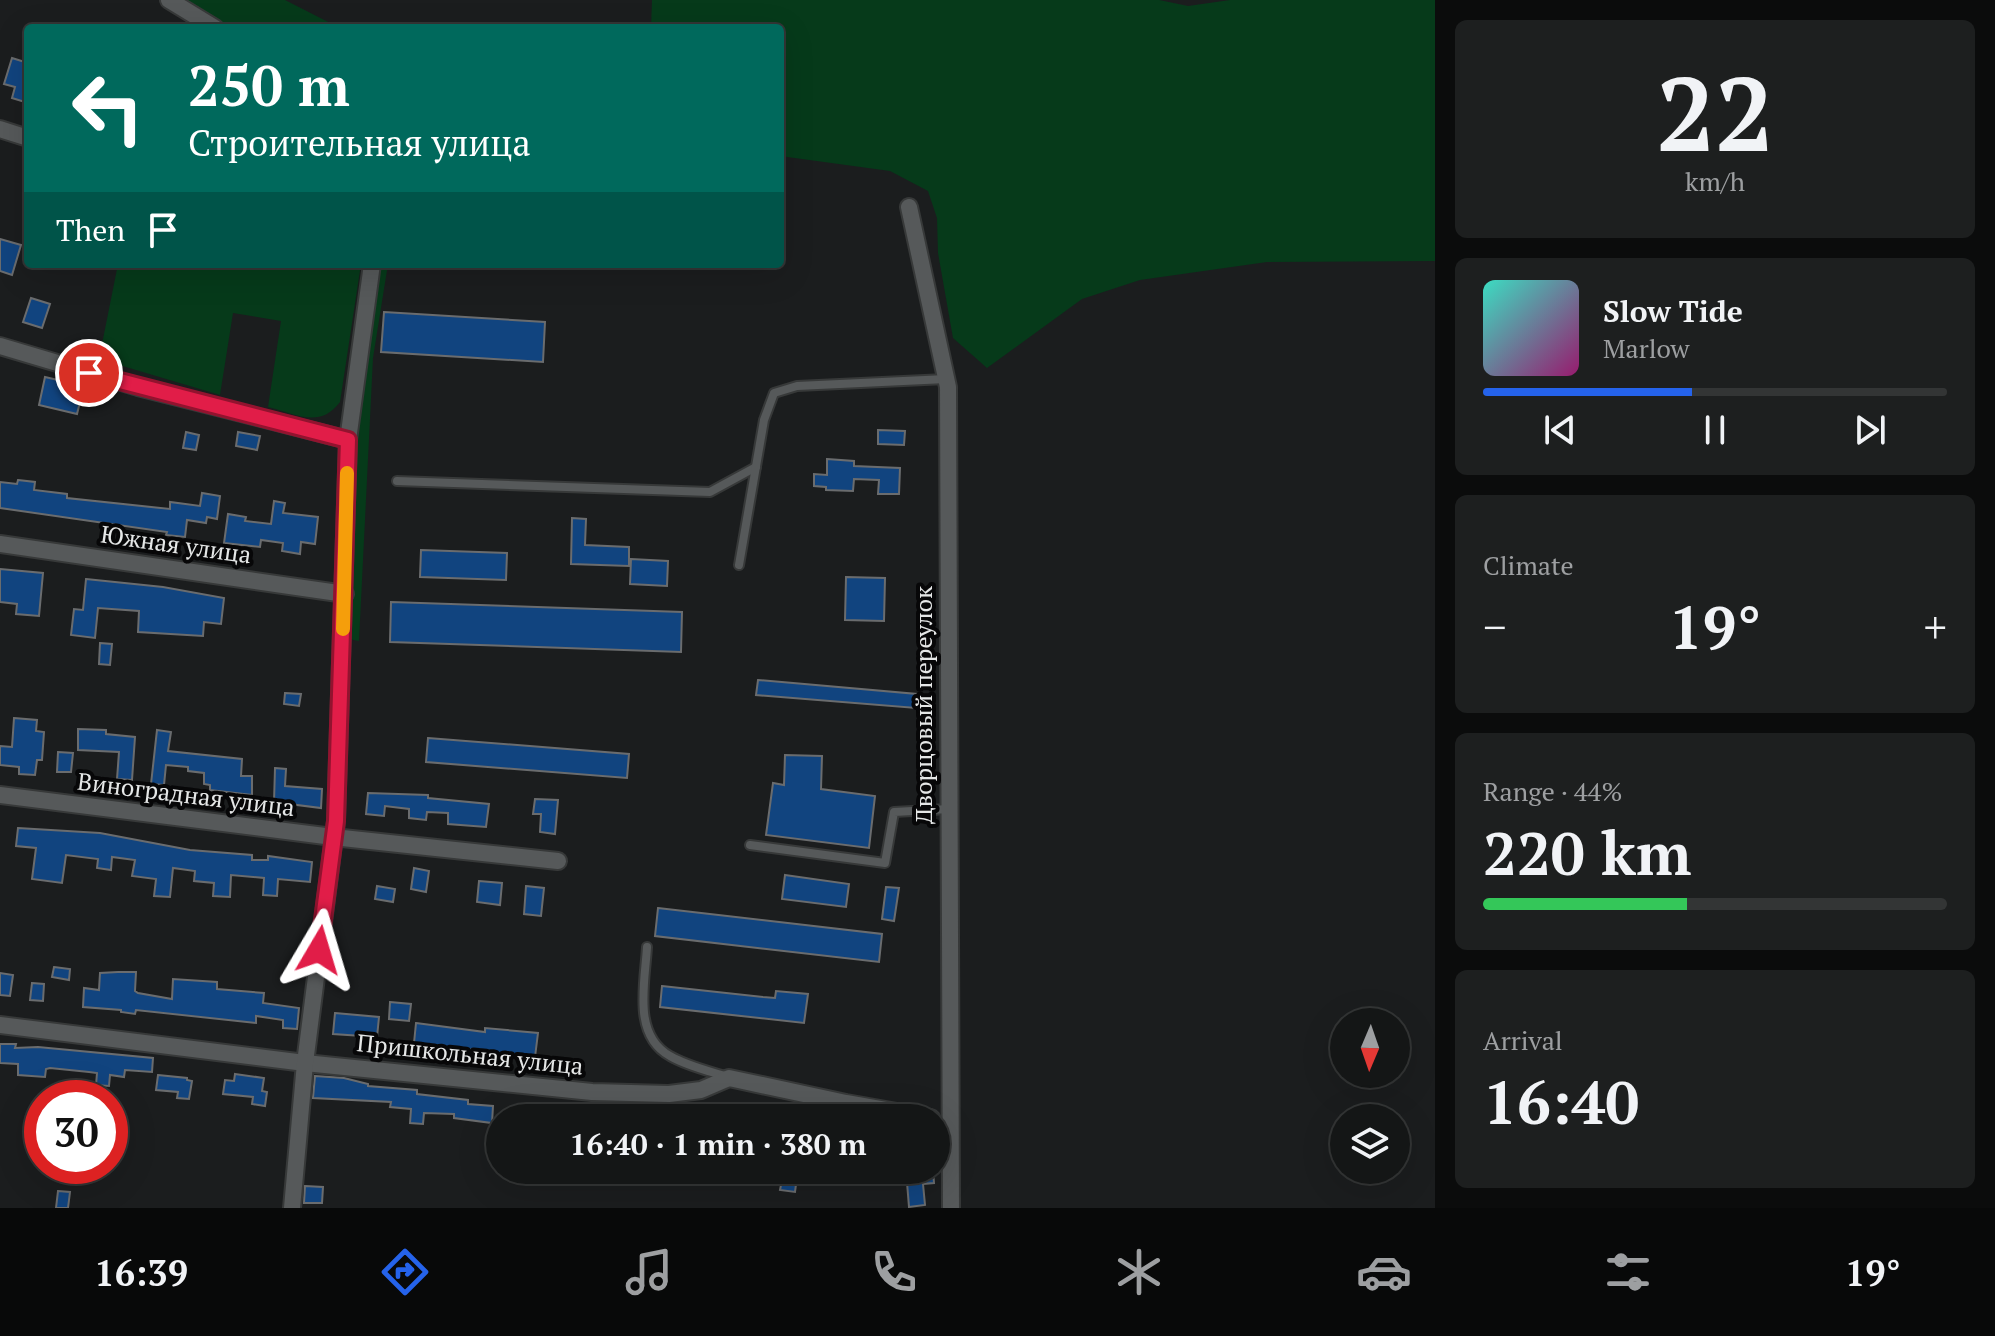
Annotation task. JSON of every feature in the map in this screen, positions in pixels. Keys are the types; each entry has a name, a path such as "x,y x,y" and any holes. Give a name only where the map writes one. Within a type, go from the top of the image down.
{"street":[{"path":"169,0 208,24"},
{"path":"0,129 24,137"},
{"name":"Дворцовый переулок","path":"909,207 946,379 949,809 939,1104"},
{"path":"292,1208 305,1063 336,821 348,440 371,268"},
{"path":"0,346 138,387 348,440"},
{"name":"Южная улица","path":"0,544 345,594"},
{"name":"Виноградная улица","path":"0,795 333,837 558,861"},
{"name":"Пришкольная улица","path":"0,1025 305,1063 592,1092 669,1094 701,1090 729,1078"},
{"path":"729,1078 852,1104"},
{"name":"Дворцовый переулок","path":"948,1184 951,1208"}],"lane":[{"path":"739,565 764,420 774,393 797,386 946,379"},
{"path":"397,481 710,492 756,467"},
{"path":"750,845 885,863 894,812 949,809"},
{"path":"647,947 643,1005 648,1034 657,1047 670,1057 729,1078"}],"green space":[{"path":"169,0 285,0 332,24 208,24"},
{"path":"652,0 1159,0 1188,6 1230,0 1435,0 1435,261 1267,262 1140,280 1082,299 987,368 953,338 938,253 937,218 928,191 890,171 784,157 784,24 651,24"},
{"path":"117,268 360,268 340,402 324,415 298,416 268,407 281,321 233,313 220,395 99,359"},
{"path":"371,268 387,268 373,358 359,641 343,638 348,440"}],"building":[{"path":"12,58 24,62 24,102 12,98 15,87 4,84"},
{"path":"0,239 21,245 12,275 0,271"},
{"path":"31,298 50,304 42,328 23,322"},
{"path":"384,312 545,322 543,362 381,352"},
{"path":"45,377 84,386 77,414 39,405"},
{"path":"878,430 905,431 904,445 878,444"},
{"path":"186,432 199,435 196,450 183,448"},
{"path":"238,432 260,436 257,450 236,446"},
{"path":"827,459 854,461 854,466 900,468 899,494 878,494 879,480 854,479 853,491 826,490 826,487 814,486 814,474 827,475"},
{"path":"18,480 35,482 34,490 67,494 67,498 170,509 170,502 200,506 202,493 220,496 217,519 207,517 206,523 187,520 185,537 0,508 0,482 17,484"},
{"path":"274,501 285,503 283,513 318,517 315,544 301,542 300,554 282,551 283,543 261,540 260,547 224,543 228,514 246,517 245,521 271,524"},
{"path":"572,518 586,519 585,545 629,547 629,566 571,564"},
{"path":"421,550 507,553 506,580 420,577"},
{"path":"631,559 668,561 667,586 630,584"},
{"path":"0,569 43,573 39,616 16,614 17,604 0,602"},
{"path":"846,577 885,578 884,621 845,620"},
{"path":"86,579 163,587 224,598 221,624 204,622 203,636 138,632 139,611 98,608 95,638 71,635 74,609 83,610"},
{"path":"391,602 682,612 681,652 390,642"},
{"path":"100,643 112,644 110,665 99,664"},
{"path":"758,680 917,694 916,708 756,695"},
{"path":"285,693 301,694 299,706 284,704"},
{"path":"14,718 37,720 36,731 44,732 42,760 37,760 35,775 19,774 19,767 0,765 0,746 12,747"},
{"path":"78,729 106,730 106,734 135,737 132,780 117,779 119,752 78,750"},
{"path":"157,730 171,732 168,751 242,759 241,776 252,776 252,795 210,790 210,785 204,784 204,773 188,771 188,767 166,765 164,785 151,784"},
{"path":"428,738 629,754 627,778 426,762"},
{"path":"58,752 73,753 71,772 57,772"},
{"path":"785,755 822,756 821,789 875,796 869,848 766,835 773,783 784,785"},
{"path":"275,768 286,769 285,786 322,789 321,808 274,802"},
{"path":"368,793 428,795 428,798 489,804 486,827 448,824 448,813 427,812 426,820 409,818 409,809 385,806 384,816 366,814"},
{"path":"535,799 558,800 555,834 540,832 541,814 533,814"},
{"path":"18,828 100,833 190,850 252,855 252,860 268,860 268,856 312,862 310,882 278,879 277,896 263,895 264,878 231,875 230,897 213,896 214,883 194,881 195,871 173,868 170,897 154,896 156,879 132,876 135,860 112,857 111,870 97,868 98,859 66,855 62,883 32,879 36,848 16,846"},
{"path":"414,868 429,871 426,892 411,889"},
{"path":"785,875 849,884 846,907 782,899"},
{"path":"479,881 502,883 500,905 477,902"},
{"path":"377,886 395,889 393,902 375,899"},
{"path":"526,886 544,888 541,916 524,914"},
{"path":"886,887 899,888 894,921 882,919"},
{"path":"658,908 882,934 879,962 655,936"},
{"path":"54,967 70,969 69,980 52,977"},
{"path":"136,972 135,991 172,999 173,979 217,982 217,989 264,993 263,1003 299,1008 297,1029 283,1028 283,1020 256,1016 256,1023 83,1007 84,988 99,990 100,973"},
{"path":"0,973 13,975 10,996 0,995"},
{"path":"32,983 44,984 43,1001 30,1000"},
{"path":"662,986 775,998 776,991 808,994 804,1023 660,1007"},
{"path":"390,1002 411,1004 409,1021 389,1019"},
{"path":"335,1013 379,1017 377,1037 333,1034"},
{"path":"416,1023 485,1032 485,1028 538,1033 535,1057 414,1043"},
{"path":"0,1044 16,1044 15,1048 38,1047 153,1058 152,1072 125,1070 124,1077 110,1075 110,1080 96,1080 97,1073 50,1068 46,1069 45,1077 18,1075 18,1064 0,1063"},
{"path":"235,1074 264,1078 262,1091 267,1092 265,1106 252,1104 253,1097 223,1094 225,1080 234,1081"},
{"path":"158,1075 192,1081 189,1099 177,1098 178,1092 156,1090"},
{"path":"315,1076 344,1078 368,1086 417,1090 417,1094 468,1100 468,1104 486,1105 486,1122 454,1118 454,1114 424,1113 423,1124 410,1123 411,1109 390,1107 391,1102 313,1098"},
{"path":"781,1184 796,1184 795,1192 780,1190"},
{"path":"907,1184 923,1184 925,1205 909,1207"},
{"path":"305,1186 323,1187 322,1203 304,1203"},
{"path":"58,1191 70,1192 68,1208 56,1208"}],"slow traffic":[{"path":"343,629 347,473"}],"route":[{"path":"89,373 348,440 336,821 319,950"}]}
